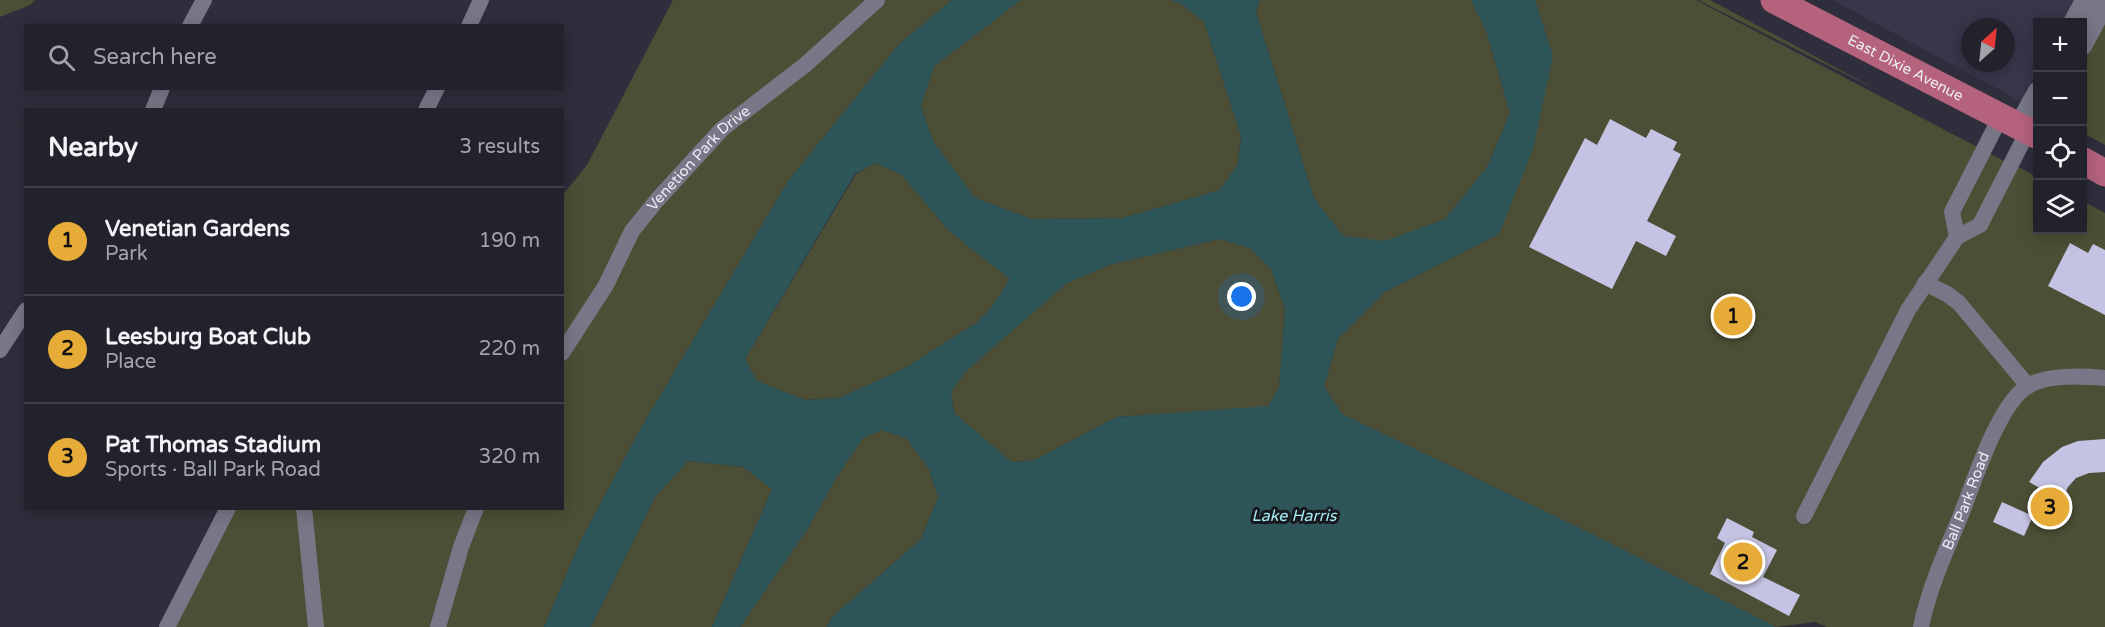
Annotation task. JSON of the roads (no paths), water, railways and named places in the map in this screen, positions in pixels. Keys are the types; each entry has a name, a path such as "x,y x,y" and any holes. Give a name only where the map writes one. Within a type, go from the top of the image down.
{"main road":[{"name":"East Dixie Avenue","path":"1774,0 2026,129"},
{"path":"2087,163 2105,173"}],"street":[{"path":"191,24 204,0"},
{"path":"470,24 482,0"},
{"name":"Venetion Park Drive","path":"564,350 606,285 632,231 657,200 722,129 805,65 877,0"},
{"path":"2076,18 2086,0"},
{"path":"2087,36 2105,2"},
{"path":"154,108 161,90"},
{"path":"427,108 436,90"},
{"path":"1804,516 1908,309 1958,237 1980,225 2026,129 2033,105"},
{"path":"1958,237 1952,212 2026,129"},
{"path":"1925,283 1959,303 2028,386 2043,380 2068,377 2105,378"},
{"path":"0,350 24,313"},
{"name":"Ball Park Road","path":"1921,627 1937,572 1991,437 2017,395 2028,386"},
{"path":"167,627 227,510"},
{"path":"304,510 316,627"},
{"path":"438,627 461,547 476,510"}],"water":[{"name":"Lake Harris","path":"952,0 1021,0 934,66 921,106 933,141 975,198 1032,219 1122,218 1220,190 1238,164 1241,136 1204,22 1182,4 1171,0 1260,0 1256,12 1314,198 1343,236 1385,241 1445,219 1487,167 1510,113 1487,33 1471,0 1535,0 1553,56 1533,149 1499,234 1385,292 1338,339 1324,386 1342,414 1588,532 1776,627 827,627 832,617 921,539 938,497 929,469 907,439 882,430 863,438 836,478 807,530 740,627 712,627 772,489 743,467 688,461 655,497 591,627 544,627 581,540 642,426 788,181 899,44","holes":["875,163 902,175 949,231 1010,279 991,308 976,323 905,368 839,398 805,400 757,381 745,359 855,174","1219,239 1250,248 1271,269 1285,309 1279,388 1268,406 1116,417 1035,460 1012,462 954,413 951,392 966,371 1067,283 1109,265"]}],"place":[{"name":"Venetian Gardens","path":"1733,316"},
{"name":"Pat Thomas Stadium","path":"2050,507"},
{"name":"Leesburg Boat Club","path":"1743,562"}]}
